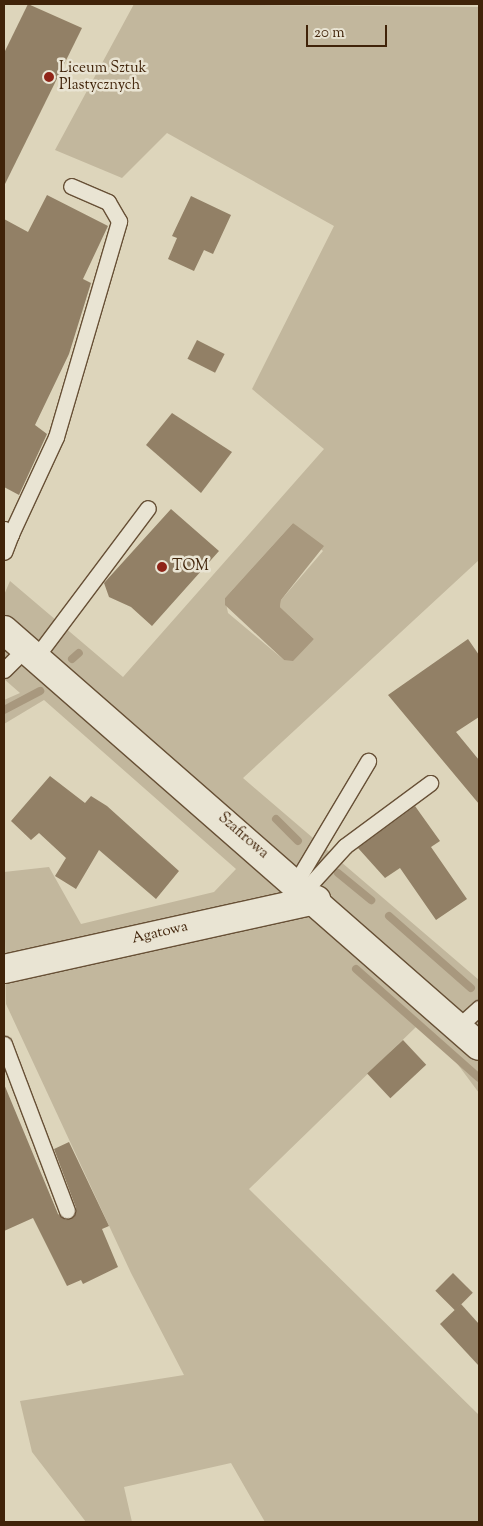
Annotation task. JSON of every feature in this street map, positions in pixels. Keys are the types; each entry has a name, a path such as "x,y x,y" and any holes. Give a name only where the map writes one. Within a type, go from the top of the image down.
{"street":[{"name":"Szafirowa","path":"4,630 306,891 459,1026 479,1046"},
{"name":"Agatowa","path":"4,969 306,891"}],"lane":[{"path":"4,552 8,532 56,437 119,221 108,202 71,186"},
{"path":"4,670 31,653 148,508"},
{"path":"306,891 368,761"},
{"path":"306,891 345,846 430,783"},
{"path":"459,1026 479,1008"},
{"path":"4,1044 67,1211"}],"shaded area":[{"path":"134,4 479,7 479,560 243,778 479,980 479,1093 456,1062 417,1026 249,1189 479,1415 479,1522 265,1522 231,1463 124,1487 132,1522 86,1522 32,1452 20,1401 184,1375 131,1273 6,1004 4,872 49,867 81,924 214,892 236,869 44,700 4,724 4,700 20,693 4,679 4,595 10,581 123,677 324,449 252,389 334,226 167,133 122,178 55,150","holes":["293,523 323,551 281,600 280,607 314,639 284,660 228,613 225,598"]},
{"path":"293,523 324,546 281,600 280,607 314,639 293,661 284,660 225,605 225,598"}],"building":[{"path":"28,4 82,28 4,186 4,53"},
{"path":"47,195 108,226 83,279 91,283 69,354 35,425 47,434 19,495 4,487 4,219 28,232"},
{"path":"191,196 231,215 213,254 204,250 194,271 168,259 177,238 172,236"},
{"path":"197,340 225,354 215,373 187,359"},
{"path":"172,413 232,452 201,493 146,445"},
{"name":"TOM","path":"171,509 219,551 152,626 131,607 109,597 104,583"},
{"path":"468,639 479,655 479,717 456,732 479,760 479,804 388,695"},
{"path":"50,776 85,803 91,796 107,806 179,871 156,899 99,850 76,889 55,876 66,858 39,833 31,840 11,821"},
{"path":"415,806 440,841 431,847 467,899 436,920 400,868 385,878 358,848"},
{"path":"403,1040 426,1065 390,1098 367,1073"},
{"path":"4,1084 58,1214 66,1220 74,1217 76,1208 54,1149 69,1142 109,1226 102,1229 118,1267 83,1284 81,1280 67,1286 33,1218 4,1231"},
{"path":"453,1273 473,1293 455,1310 435,1291"},
{"path":"461,1304 479,1324 479,1366 440,1324"}],"waterway":[{"path":"72,659 79,653"},
{"path":"4,710 40,691"},
{"path":"276,819 298,841"},
{"path":"338,873 371,900"},
{"path":"389,916 471,988"},
{"path":"356,969 479,1078"}],"place":[{"name":"Liceum Sztuk Plastycznych","path":"49,77"},
{"name":"TOM","path":"162,567"}]}
